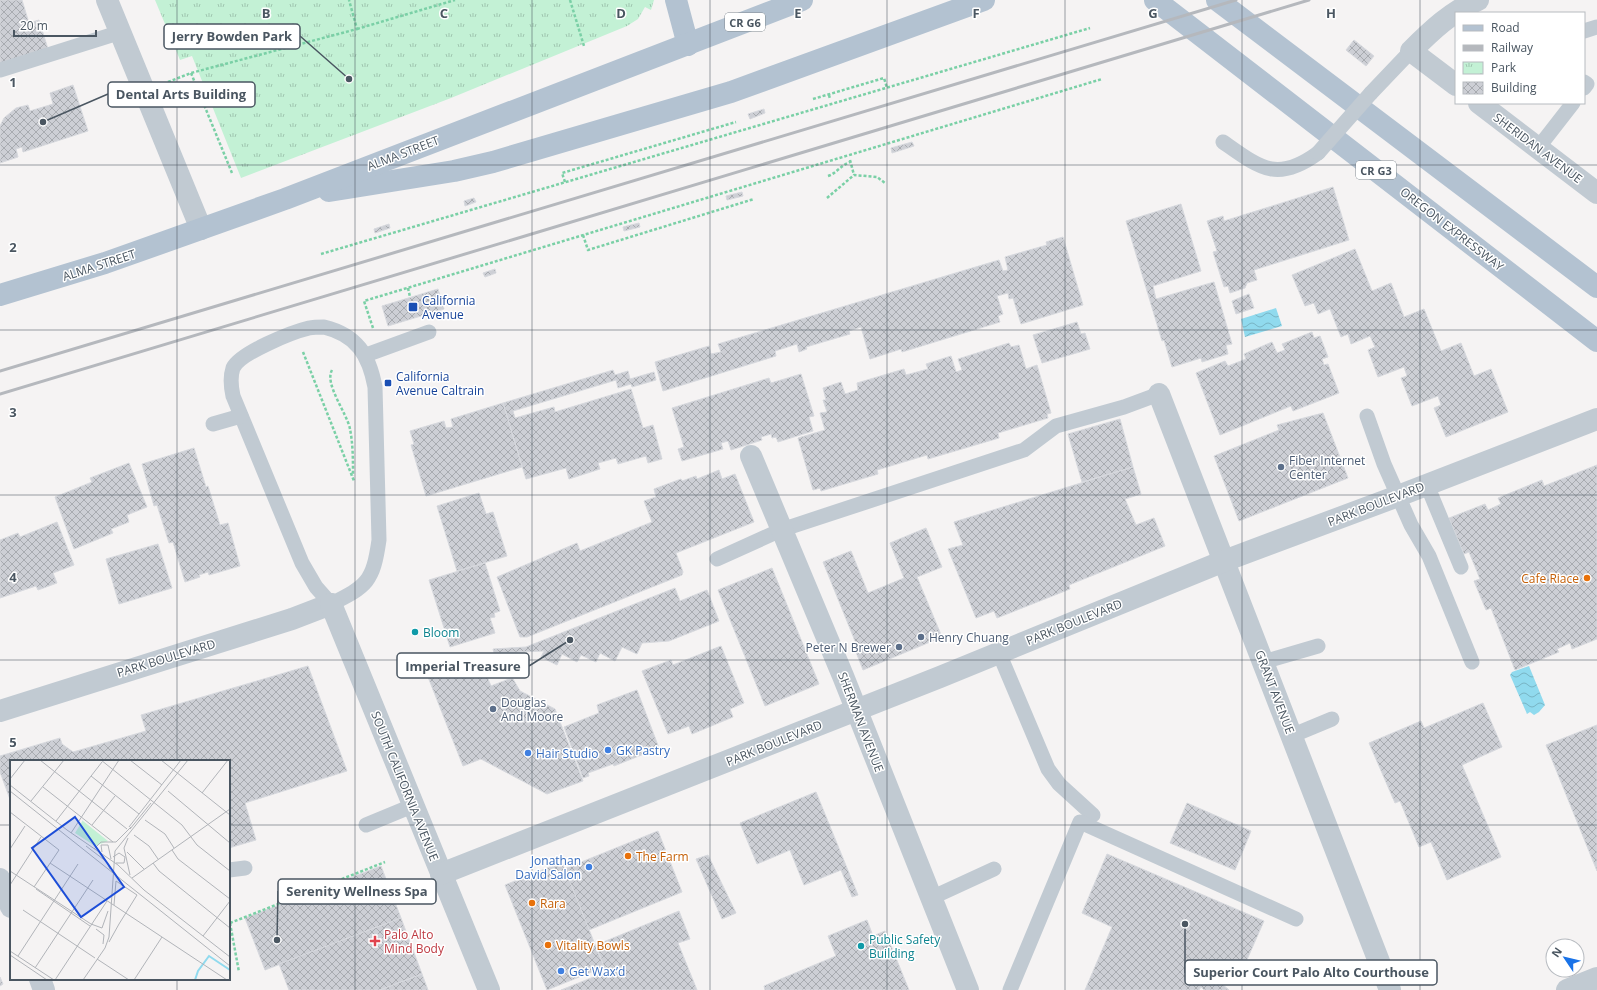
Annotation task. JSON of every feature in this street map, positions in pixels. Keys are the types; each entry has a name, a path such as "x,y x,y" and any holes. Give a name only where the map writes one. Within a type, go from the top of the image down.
{"main road":[{"path":"676,0 688,45"},
{"name":"ALMA STREET","path":"0,295 105,263 285,199 802,0"},
{"path":"285,199 446,172 493,162 731,92 984,0"},
{"path":"1138,0 1179,17"},
{"name":"OREGON EXPRESSWAY","path":"1155,0 1179,17 1597,341"},
{"path":"1216,0 1597,287"}],"street":[{"path":"107,0 201,229"},
{"path":"1455,84 1411,51 1436,25 1460,8 1478,0"},
{"name":"SHERIDAN AVENUE","path":"1480,104 1597,193"},
{"name":"GRANT AVENUE","path":"1159,394 1390,990"},
{"name":"PARK BOULEVARD","path":"441,874 998,653 1224,560 1398,496 1597,419"},
{"name":"SHERMAN AVENUE","path":"751,456 843,676 855,710 968,990"},
{"name":"PARK BOULEVARD","path":"0,711 292,619 331,604"},
{"name":"SOUTH CALIFORNIA AVENUE","path":"331,604 412,806 489,990"},
{"path":"0,879 10,904"},
{"path":"1567,990 1597,978"},
{"path":"40,980 44,990"}],"lane":[{"path":"1585,31 1597,27"},
{"path":"0,70 120,32"},
{"path":"1224,142 1252,163 1271,169 1287,170 1306,161 1318,153 1371,93 1411,51"},
{"path":"1538,148 1572,104"},
{"path":"324,327 339,330 353,339 366,355 372,370 375,387 379,540 378,552 371,574 361,587 331,604 316,588 302,564 233,396 231,384 233,368 243,357 256,349 308,328 324,327"},
{"path":"366,355 429,332"},
{"path":"717,559 781,530 1024,450 1056,426 1124,407 1159,394"},
{"path":"213,424 242,416"},
{"path":"1367,416 1384,464 1411,525 1429,556 1472,662"},
{"path":"1427,485 1461,567"},
{"path":"1263,662 1318,646"},
{"path":"998,653 1048,769 1059,784 1093,815"},
{"path":"1292,736 1332,719"},
{"path":"366,824 412,806"},
{"path":"1010,990 1080,822 1296,919"},
{"path":"230,870 245,868"},
{"path":"931,898 994,869"}],"path":[{"path":"349,0 357,29"},
{"path":"232,173 191,73 357,29 455,0"},
{"path":"570,0 584,46"},
{"path":"321,254 1090,28"},
{"path":"813,99 884,78 887,88"},
{"path":"374,333 364,301 1102,79"},
{"path":"828,95 830,99"},
{"path":"565,182 562,173 736,122"},
{"path":"828,176 835,173 843,164 850,161 854,175"},
{"path":"827,198 854,175 877,177 885,183"},
{"path":"583,236 588,250 754,199"},
{"path":"408,288 410,297"},
{"path":"302,350 354,479 350,428 331,382 330,373 332,370"},
{"path":"230,923 385,862"},
{"path":"230,928 239,972"}],"green space":[{"path":"155,0 654,0 651,10 645,7 638,19 627,26 451,98 241,178 192,56 180,60"}],"water":[{"path":"1276,308 1282,326 1245,337 1241,319"},
{"path":"1529,666 1545,705 1534,715 1530,712 1527,714 1510,675 1512,672"}],"building":[{"path":"0,0 22,0 29,23 39,20 48,49 0,63"},
{"path":"1354,40 1374,56 1366,66 1346,50"},
{"path":"73,85 88,131 23,152 22,147 16,149 18,157 0,163 0,126 4,118 16,108 28,105 30,111 53,104 50,93"},
{"path":"764,109 765,113 750,119 748,114"},
{"path":"912,142 914,146 892,153 891,148"},
{"path":"1333,187 1349,240 1254,270 1257,280 1247,283 1245,288 1230,293 1228,286 1224,287 1213,252 1217,251 1207,221 1223,216 1224,221"},
{"path":"742,192 743,196 727,200 726,196"},
{"path":"474,198 476,202 465,206 464,201"},
{"path":"1181,204 1201,271 1153,286 1156,299 1214,282 1232,344 1226,345 1228,354 1202,362 1201,358 1172,367 1164,340 1162,341 1126,221"},
{"path":"639,223 640,227 624,231 623,227"},
{"path":"389,224 390,228 375,233 374,229"},
{"path":"1063,237 1083,305 1021,324 1013,298 1009,299 1008,293 997,296 1003,314 998,316 1000,322 902,352 901,349 870,359 861,327 849,331 850,334 806,347 807,349 799,352 797,344 775,351 776,356 663,391 655,362 709,346 711,354 721,352 718,344 999,260 1003,271 1008,270 1005,257 1047,245 1046,242"},
{"path":"1355,249 1372,291 1391,283 1404,317 1424,309 1441,351 1461,343 1474,376 1491,369 1508,412 1446,437 1434,408 1441,405 1438,396 1412,406 1401,378 1407,376 1404,367 1378,377 1368,350 1375,347 1370,336 1351,344 1348,334 1341,337 1330,309 1318,314 1314,303 1305,306 1292,275"},
{"path":"495,269 496,273 485,277 483,273"},
{"path":"438,289 444,309 388,326 382,306"},
{"path":"1249,294 1254,308 1236,314 1232,301"},
{"path":"1077,322 1081,334 1085,333 1090,349 1042,363 1033,335"},
{"path":"1312,332 1314,338 1320,336 1328,357 1322,359 1324,365 1328,364 1339,393 1293,411 1291,406 1220,435 1196,373 1225,361 1228,366 1246,359 1244,354 1272,342 1277,353 1285,350 1282,344"},
{"path":"1009,343 1011,347 1019,345 1026,369 1037,365 1051,413 1047,414 1048,418 998,433 999,438 928,459 927,455 877,470 878,474 821,491 820,488 813,490 798,438 825,430 820,413 827,412 823,400 826,400 823,388 841,382 845,394 858,390 857,383 904,369 906,375 928,369 926,364 951,356 956,372 962,370 958,359"},
{"path":"613,370 615,375 628,371 630,379 654,372 656,380 632,387 631,384 618,388 616,380 513,411 515,418 554,407 555,412 631,389 643,428 653,425 662,459 648,463 646,456 618,464 616,458 598,463 600,469 569,479 566,468 526,479 503,403"},
{"path":"801,374 814,416 809,417 813,431 778,442 776,437 772,438 771,434 761,437 762,440 731,450 728,441 721,443 723,449 682,461 678,449 684,447 672,408 769,378 771,383"},
{"path":"503,403 522,467 426,496 411,445 414,444 410,431 444,421 446,428 453,427 451,419"},
{"name":"Fiber Internet Center","path":"1323,413 1348,478 1239,521 1214,456 1279,430 1277,425"},
{"path":"1120,419 1133,467 1082,482 1068,434"},
{"path":"194,448 220,525 228,523 240,566 209,575 208,572 199,575 200,577 185,582 173,542 169,543 157,505 154,506 142,464"},
{"path":"129,463 147,507 127,515 129,522 111,529 113,533 74,549 55,497 92,482 90,478"},
{"path":"1597,465 1597,639 1572,649 1570,643 1557,649 1559,652 1515,670 1491,608 1486,610 1474,581 1480,579 1469,552 1464,554 1449,518 1485,504 1488,510 1501,504 1498,498 1542,480 1544,486"},
{"path":"1133,467 1141,494 1125,499 1136,525 1154,518 1165,546 1069,585 1070,589 997,618 994,611 976,618 948,549 963,545 954,522"},
{"path":"719,470 722,479 735,474 754,522 676,553 683,572 682,575 527,637 520,637 497,577 577,543 580,551 652,522 644,501 656,497 654,489 681,479 682,481 696,476 697,479"},
{"path":"479,493 486,514 493,512 507,556 457,571 437,506"},
{"path":"57,522 74,565 53,573 57,583 38,590 36,586 0,598 0,540 18,533 20,537"},
{"path":"926,528 942,567 917,577 942,637 863,670 854,647 857,646 823,562 851,551 868,593 904,578 890,543"},
{"path":"158,544 172,588 119,604 106,559"},
{"path":"485,563 500,611 494,613 495,617 490,618 495,633 450,647 429,580"},
{"path":"772,568 819,684 765,706 718,590"},
{"path":"675,588 680,601 707,590 719,621 669,641 642,643 637,654 622,647 615,661 600,653 596,662 581,655 577,662 562,654 557,665 541,657 544,651 494,653 493,649 526,647"},
{"path":"721,646 744,703 730,709 733,717 692,734 689,726 668,734 642,671 671,660 673,665"},
{"path":"479,657 491,686 509,679 513,679 520,691 555,709 583,781 547,794 481,759 463,766 428,677"},
{"path":"308,666 347,771 245,803 256,840 230,848 230,760 10,760 10,799 0,772 0,756 60,738 62,744 73,752 146,731 141,715"},
{"path":"637,690 659,748 614,766 613,764 588,773 589,776 583,778 564,727 599,713 597,705"},
{"path":"1483,703 1502,747 1462,765 1501,857 1447,880 1431,842 1419,847 1400,801 1395,803 1369,743 1421,721 1424,728"},
{"path":"1597,725 1597,871 1546,745"},
{"path":"816,792 858,895 852,897 841,870 804,885 790,850 757,864 740,823"},
{"path":"1187,803 1251,831 1235,870 1170,843"},
{"path":"658,831 682,892 589,930 564,869"},
{"path":"1107,854 1264,921 1238,980 1209,967 1207,971 1229,990 1204,990 1201,987 1199,990 1085,990 1112,927 1082,913"},
{"path":"708,855 736,913 722,919 696,859"},
{"path":"562,862 604,967 547,990 505,885"},
{"path":"381,866 401,918 265,970 245,918"},
{"path":"679,911 690,939 678,943 697,990 561,990 606,972 596,945"},
{"name":"Palo Alto Mind Body","path":"401,918 422,974 380,990 289,990 279,964"},
{"name":"Public Safety Building","path":"867,920 873,936 885,931 909,990 765,990 764,986 836,956 828,936"},
{"path":"422,974 428,990 380,990"},
{"path":"0,977 3,984 0,986"}],"railway":[{"path":"0,371 1236,0"},
{"path":"0,394 1309,0"}],"place":[{"name":"Jerry Bowden Park","path":"349,79"},
{"name":"Dental Arts Building","path":"43,122"},
{"name":"California Avenue","path":"413,307"},
{"name":"California Avenue Caltrain","path":"388,383"},
{"name":"Fiber Internet Center","path":"1281,467"},
{"name":"Cafe Riace","path":"1587,578"},
{"name":"Bloom","path":"415,632"},
{"name":"Henry Chuang","path":"921,637"},
{"name":"Imperial Treasure","path":"570,640"},
{"name":"Peter N Brewer","path":"899,647"},
{"name":"Douglas And Moore","path":"493,709"},
{"name":"GK Pastry","path":"608,750"},
{"name":"Hair Studio","path":"528,753"},
{"name":"The Farm","path":"628,856"},
{"name":"Jonathan David Salon","path":"589,867"},
{"name":"Rara","path":"532,903"},
{"name":"Superior Court Palo Alto Courthouse","path":"1185,924"},
{"name":"Serenity Wellness Spa","path":"277,940"},
{"name":"Palo Alto Mind Body","path":"375,941"},
{"name":"Vitality Bowls","path":"548,945"},
{"name":"Public Safety Building","path":"861,946"},
{"name":"Get Wax’d","path":"561,971"}]}
